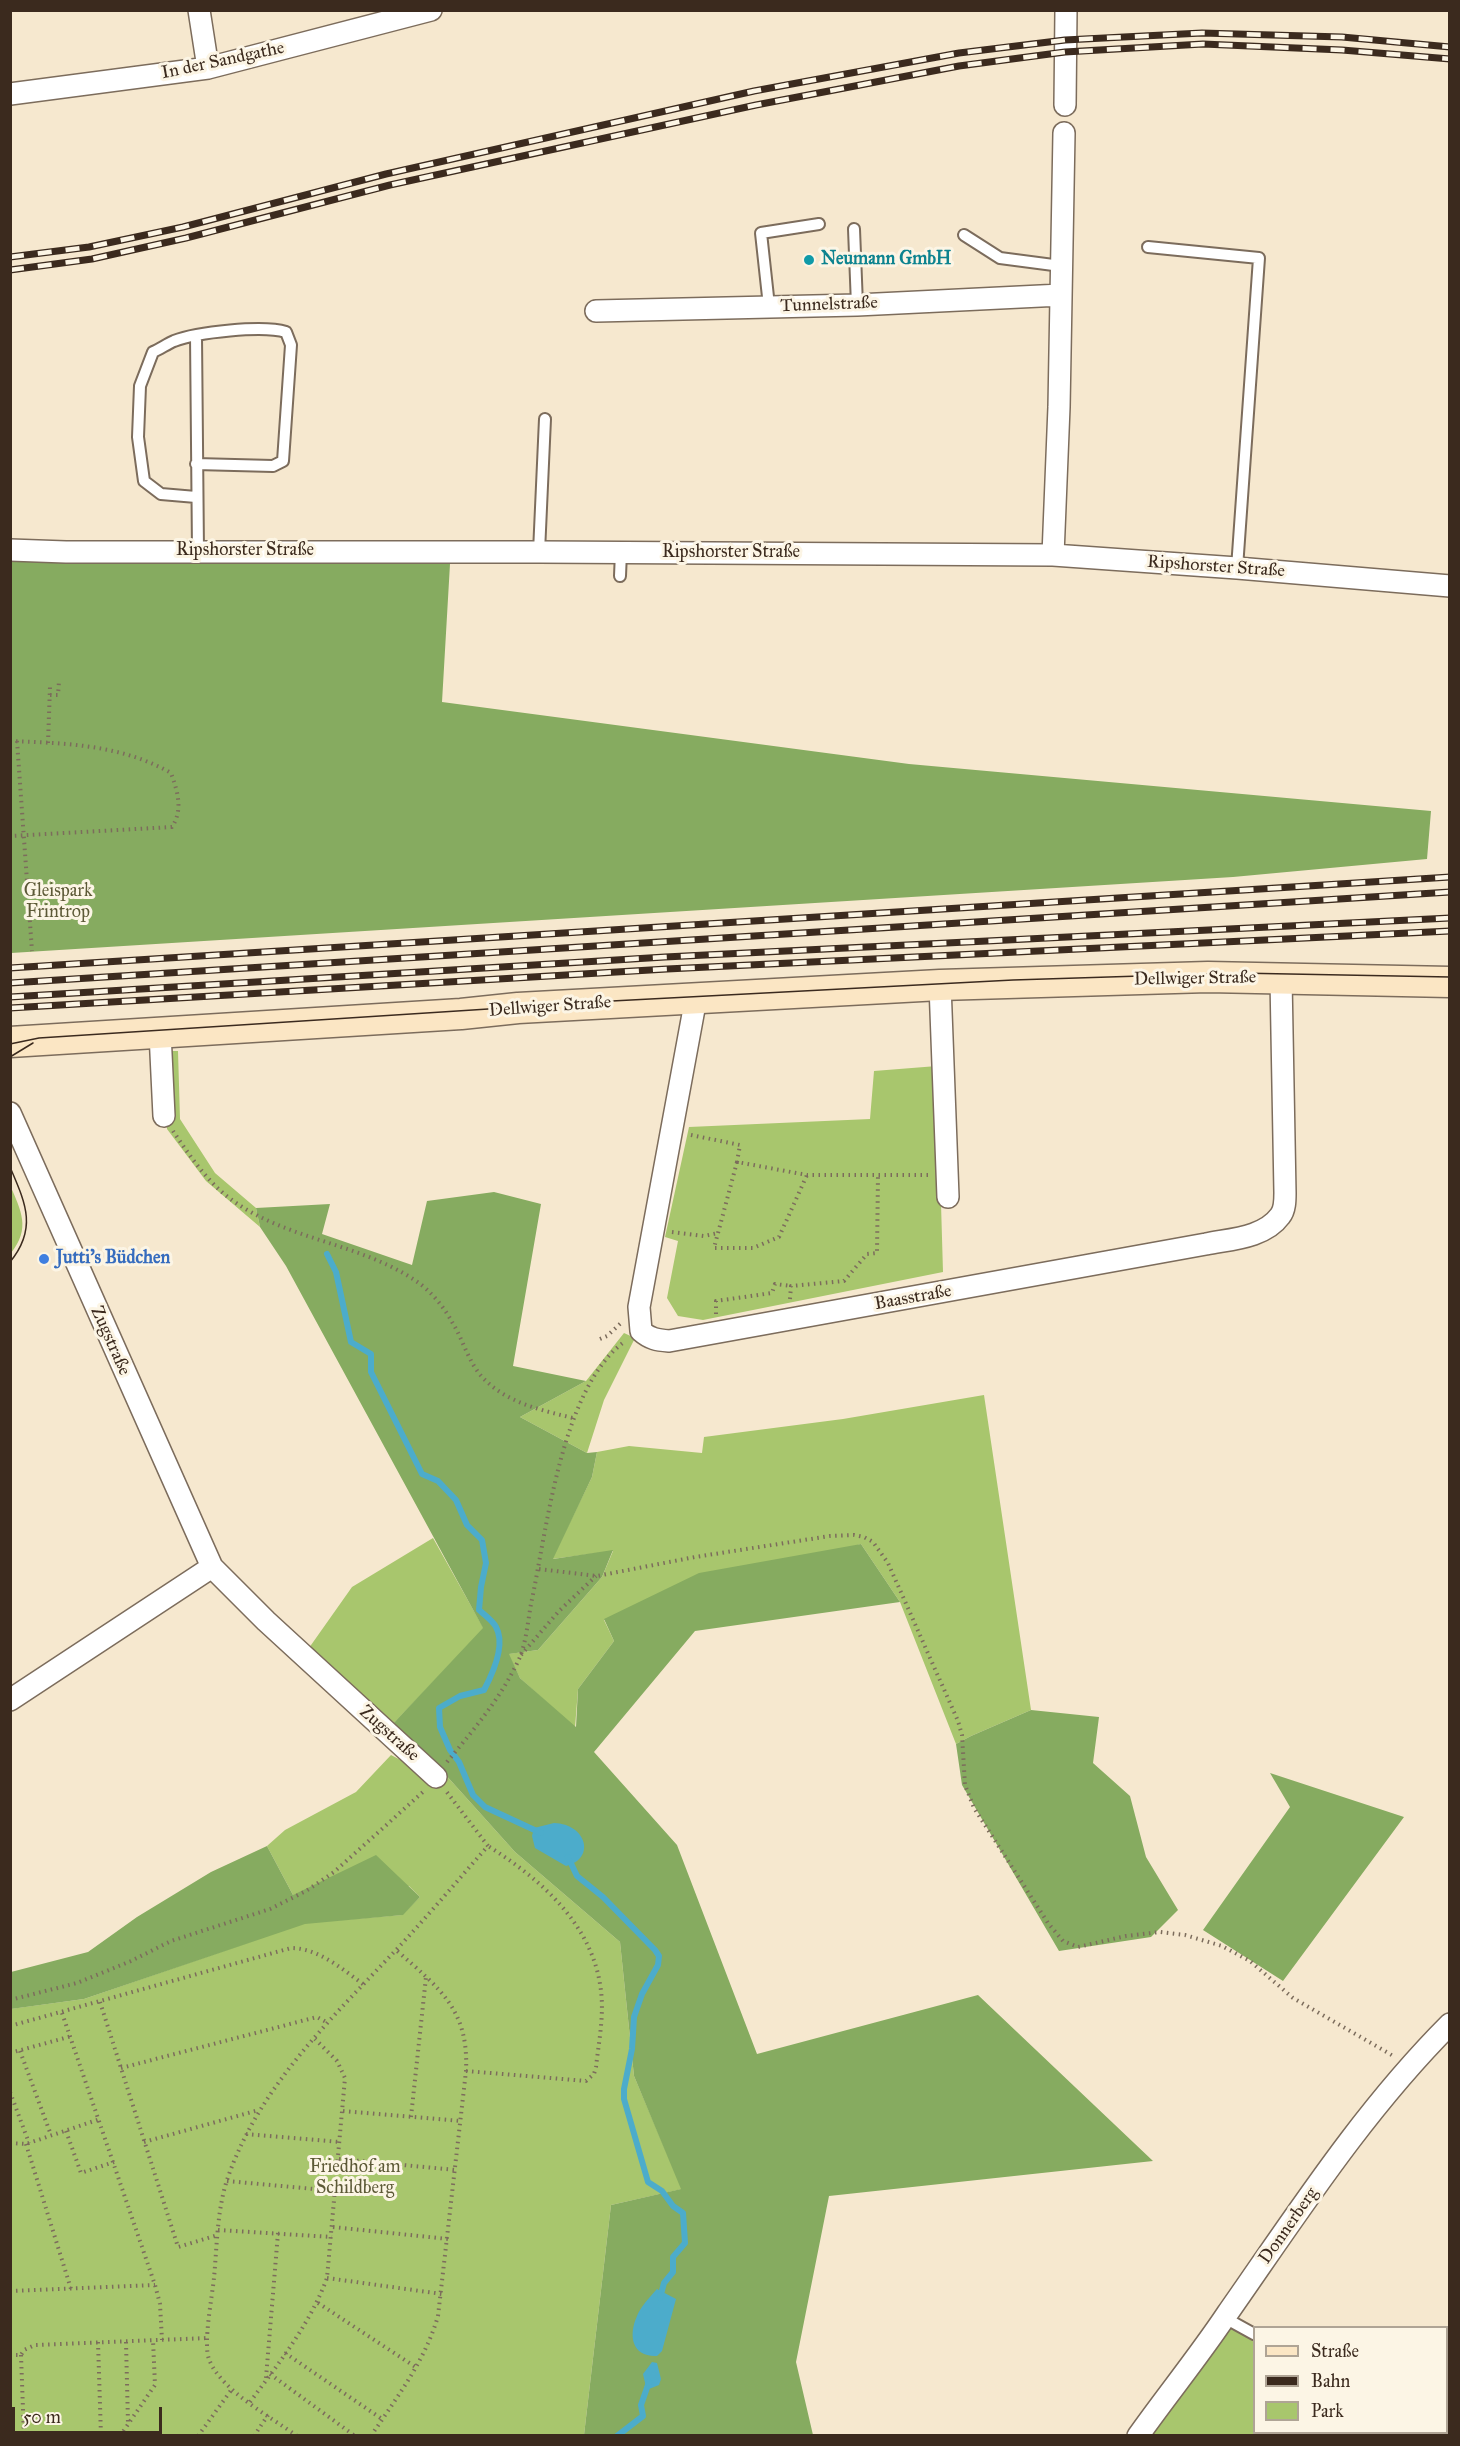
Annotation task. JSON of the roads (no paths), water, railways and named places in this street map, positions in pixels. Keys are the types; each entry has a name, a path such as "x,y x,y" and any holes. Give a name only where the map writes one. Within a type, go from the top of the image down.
{"main road":[{"name":"Dellwiger Straße","path":"10,1042 519,1008 940,985 1208,977 1449,982"}],"street":[{"path":"199,10 208,68"},
{"name":"In der Sandgathe","path":"10,94 208,68 431,10"},
{"path":"1065,105 1066,10"},
{"path":"1053,555 1064,133"},
{"name":"Tunnelstraße","path":"596,311 857,305 1061,295"},
{"name":"Ripshorster Straße","path":"10,550 1053,555 1237,567 1449,586"},
{"name":"Baasstraße","path":"696,998 639,1307 641,1331 649,1338 669,1341 1206,1244 1259,1232 1281,1215 1285,1193 1281,979"},
{"path":"940,985 948,1197"},
{"path":"160,1033 164,1116"},
{"name":"Zugstraße","path":"10,1113 212,1568 266,1621 436,1777"},
{"path":"10,1700 212,1568"},
{"name":"Donnerberg","path":"1137,2436 1225,2318 1359,2127 1409,2065 1449,2024"}],"lane":[{"path":"770,306 761,233 819,224"},
{"path":"854,229 857,305"},
{"path":"964,235 1000,258 1061,266"},
{"path":"1148,247 1259,258 1237,567"},
{"path":"196,464 273,466 283,461 291,345 286,332 275,329 196,336 175,341 153,352 140,386 138,437 144,481 160,494 196,497"},
{"path":"196,336 196,497 200,532 198,551"},
{"path":"539,552 545,419"},
{"path":"620,576 621,552"},
{"path":"1225,2318 1253,2333"}],"water":[{"path":"554,1823 574,1829 584,1842 581,1856 566,1866 535,1848 532,1836 534,1828"},
{"path":"657,2289 676,2299 662,2351 657,2356 642,2353 637,2349 634,2344 633,2331 639,2312"},
{"path":"652,2362 657,2363 661,2379 659,2385 649,2389 646,2387 643,2374"}],"waterway":[{"path":"327,1254 336,1272 351,1342 371,1354 371,1372 422,1474 438,1481 456,1500 467,1525 482,1540 486,1563 479,1610 493,1623 499,1634 497,1659 484,1690 460,1696 439,1708 440,1727 450,1750 459,1762 473,1795 485,1807 541,1833"},
{"path":"568,1857 577,1876 603,1897 659,1956 658,1965 642,1994 634,2017 632,2049 624,2099 648,2182 662,2191 673,2206 683,2213 685,2243 673,2257 673,2272 664,2283 660,2298"},
{"path":"617,2436 643,2416 641,2405 649,2382"}],"tram line":[{"path":"10,1044 39,1038 612,1001 1013,980 1236,973 1450,977"},
{"path":"10,1057 33,1043"},
{"path":"10,1167 24,1203 26,1215 24,1238 10,1262"}],"railway":[{"path":"10,257 89,247 183,227 386,174 754,91 959,53 1065,40 1202,33 1342,37 1450,47"},
{"path":"10,270 92,259 186,238 390,185 756,105 959,66 1065,52 1203,44 1342,50 1450,59"},
{"path":"10,968 1450,877"},
{"path":"10,983 1450,892"},
{"path":"10,997 665,957 1450,918"},
{"path":"10,1008 667,969 1450,931"}],"place":[{"name":"Neumann GmbH","path":"809,260"},
{"name":"Jutti's Büdchen","path":"44,1259"}],"park label":[{"name":"Gleispark Frintrop","path":"58,902"},
{"name":"Friedhof am Schildberg","path":"355,2178"}]}
